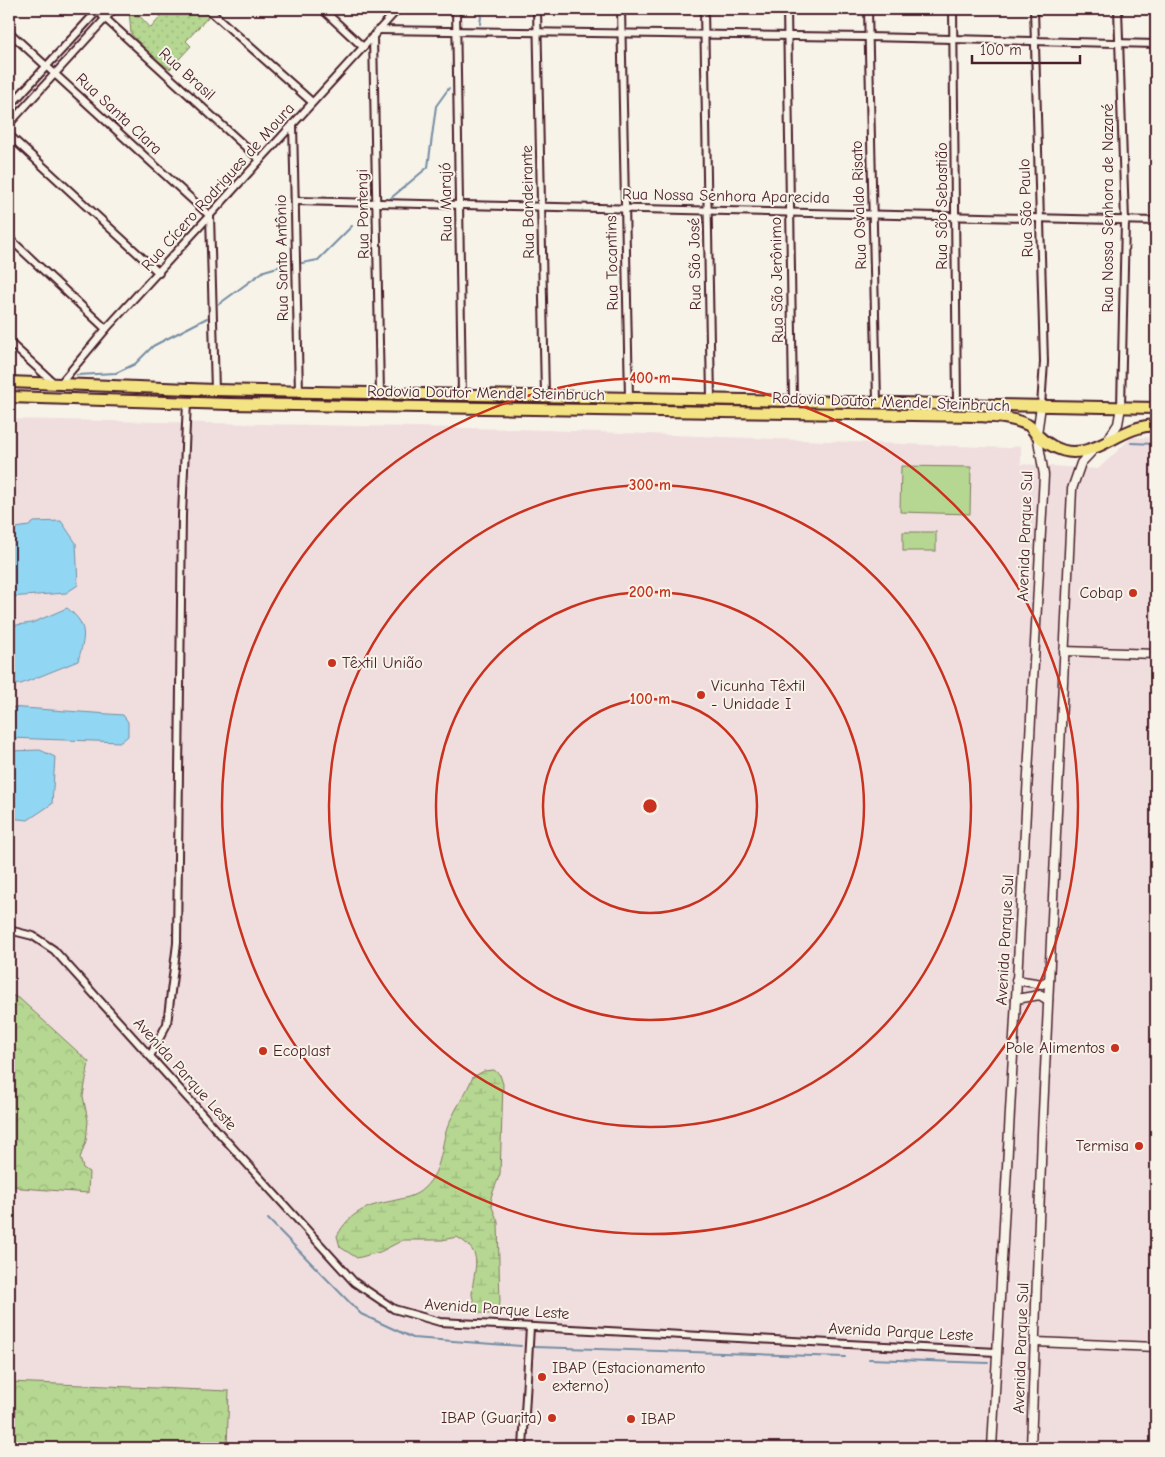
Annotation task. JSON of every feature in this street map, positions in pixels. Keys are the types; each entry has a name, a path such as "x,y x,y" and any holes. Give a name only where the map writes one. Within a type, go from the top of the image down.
{"highway":[{"name":"Rodovia Doutor Mendel Steinbruch","path":"9,382 299,392 956,402 1156,408"},
{"name":"Rodovia Doutor Mendel Steinbruch","path":"9,397 187,402 976,416 1012,420 1030,426 1050,444 1072,452 1095,447 1135,427 1156,425"}],"street":[{"path":"9,107 97,9"},
{"name":"Rua Brasil","path":"97,9 260,160"},
{"path":"9,124 114,9"},
{"path":"208,9 312,102"},
{"path":"322,9 363,46"},
{"name":"Rua Cícero Rodrigues de Moura","path":"57,384 398,9"},
{"name":"Rua Marajó","path":"456,9 462,394"},
{"name":"Rua Bandeirante","path":"538,9 545,395"},
{"name":"Rua Tocantins","path":"621,9 629,397"},
{"name":"Rua São José","path":"704,9 711,398"},
{"name":"Rua São Jerônimo","path":"787,9 793,400"},
{"name":"Rua Osvaldo Risato","path":"868,9 877,401"},
{"name":"Rua São Sebastião","path":"953,9 956,402"},
{"name":"Rua São Paulo","path":"1034,9 1044,362 1040,406"},
{"name":"Rua Nossa Senhora de Nazaré","path":"1118,9 1125,220 1121,407"},
{"path":"378,30 868,37 1156,44"},
{"name":"Rua Santa Clara","path":"9,32 210,216"},
{"name":"Rua Pontengi","path":"373,36 380,393"},
{"name":"Rua Santo Antônio","path":"293,124 299,392"},
{"path":"9,135 159,273"},
{"name":"Rua Nossa Senhora Aparecida","path":"295,201 1156,221"},
{"path":"210,216 215,390"},
{"path":"9,238 106,329"},
{"path":"9,342 57,384"},
{"path":"150,1056 167,1024 177,942 182,515 187,402"},
{"name":"Avenida Parque Sul","path":"992,1448 1044,475 1037,434 1040,406"},
{"name":"Avenida Parque Sul","path":"1031,1448 1042,1134 1072,489 1081,463 1095,447 1114,432 1118,424 1121,407"},
{"path":"1064,650 1156,654"},
{"name":"Avenida Parque Leste","path":"9,930 33,936 54,950 354,1282 367,1293 394,1309 430,1321 996,1352"},
{"path":"1016,980 1042,984 1049,980"},
{"path":"1016,999 1040,995 1048,1000"},
{"path":"523,1448 530,1327"},
{"path":"1036,1342 1156,1347"}],"shaded area":[{"path":"9,419 519,429 1009,448 1021,445 1021,464 1098,469 1132,437 1156,438 1156,1448 9,1448"}],"green space":[{"path":"129,9 133,9 151,28 161,16 153,9 201,9 209,16 186,41 191,46 170,69 154,58 131,34"},
{"path":"901,466 971,467 970,514 900,512"},
{"path":"903,532 936,532 936,551 903,551"},
{"path":"9,994 20,999 89,1062 83,1096 88,1121 86,1141 80,1158 83,1168 89,1172 88,1193 21,1188 9,1184"},
{"path":"494,1070 500,1075 503,1084 500,1174 491,1197 492,1207 498,1222 500,1303 497,1312 490,1314 479,1313 472,1294 476,1262 475,1255 466,1243 457,1237 442,1240 403,1240 380,1252 357,1258 340,1247 337,1236 347,1221 360,1211 374,1205 409,1197 424,1188 431,1180 439,1164 450,1121 473,1077 484,1071"},
{"path":"9,1382 229,1391 227,1448 10,1448"}],"water":[{"path":"61,521 76,543 78,585 66,593 9,597 9,529 29,526 34,522"},
{"path":"67,608 79,620 82,626 83,638 78,661 21,684 9,685 9,626 32,623"},
{"path":"9,707 123,715 128,722 128,736 121,742 9,738"},
{"path":"40,750 55,757 52,804 28,820 9,818 9,751"}],"waterway":[{"path":"480,24 482,9"},
{"path":"391,198 428,167 436,106 449,88"},
{"path":"302,263 318,260 352,226"},
{"path":"219,304 264,271 288,264"},
{"path":"77,375 116,373 135,364 153,346 207,318"},
{"path":"1131,443 1156,444"},
{"path":"268,1219 361,1314 413,1338 521,1346"},
{"path":"534,1347 845,1357"},
{"path":"869,1359 988,1363"}],"place":[{"name":"Cobap","path":"1133,593"},
{"name":"Têxtil União","path":"332,663"},
{"name":"Vicunha Têxtil - Unidade I","path":"701,695"},
{"name":"Pole Alimentos","path":"1115,1048"},
{"name":"Ecoplast","path":"263,1051"},
{"name":"Termisa","path":"1139,1146"},
{"name":"IBAP (Estacionamento externo)","path":"542,1377"},
{"name":"IBAP (Guarita)","path":"552,1418"},
{"name":"IBAP","path":"631,1419"}]}
